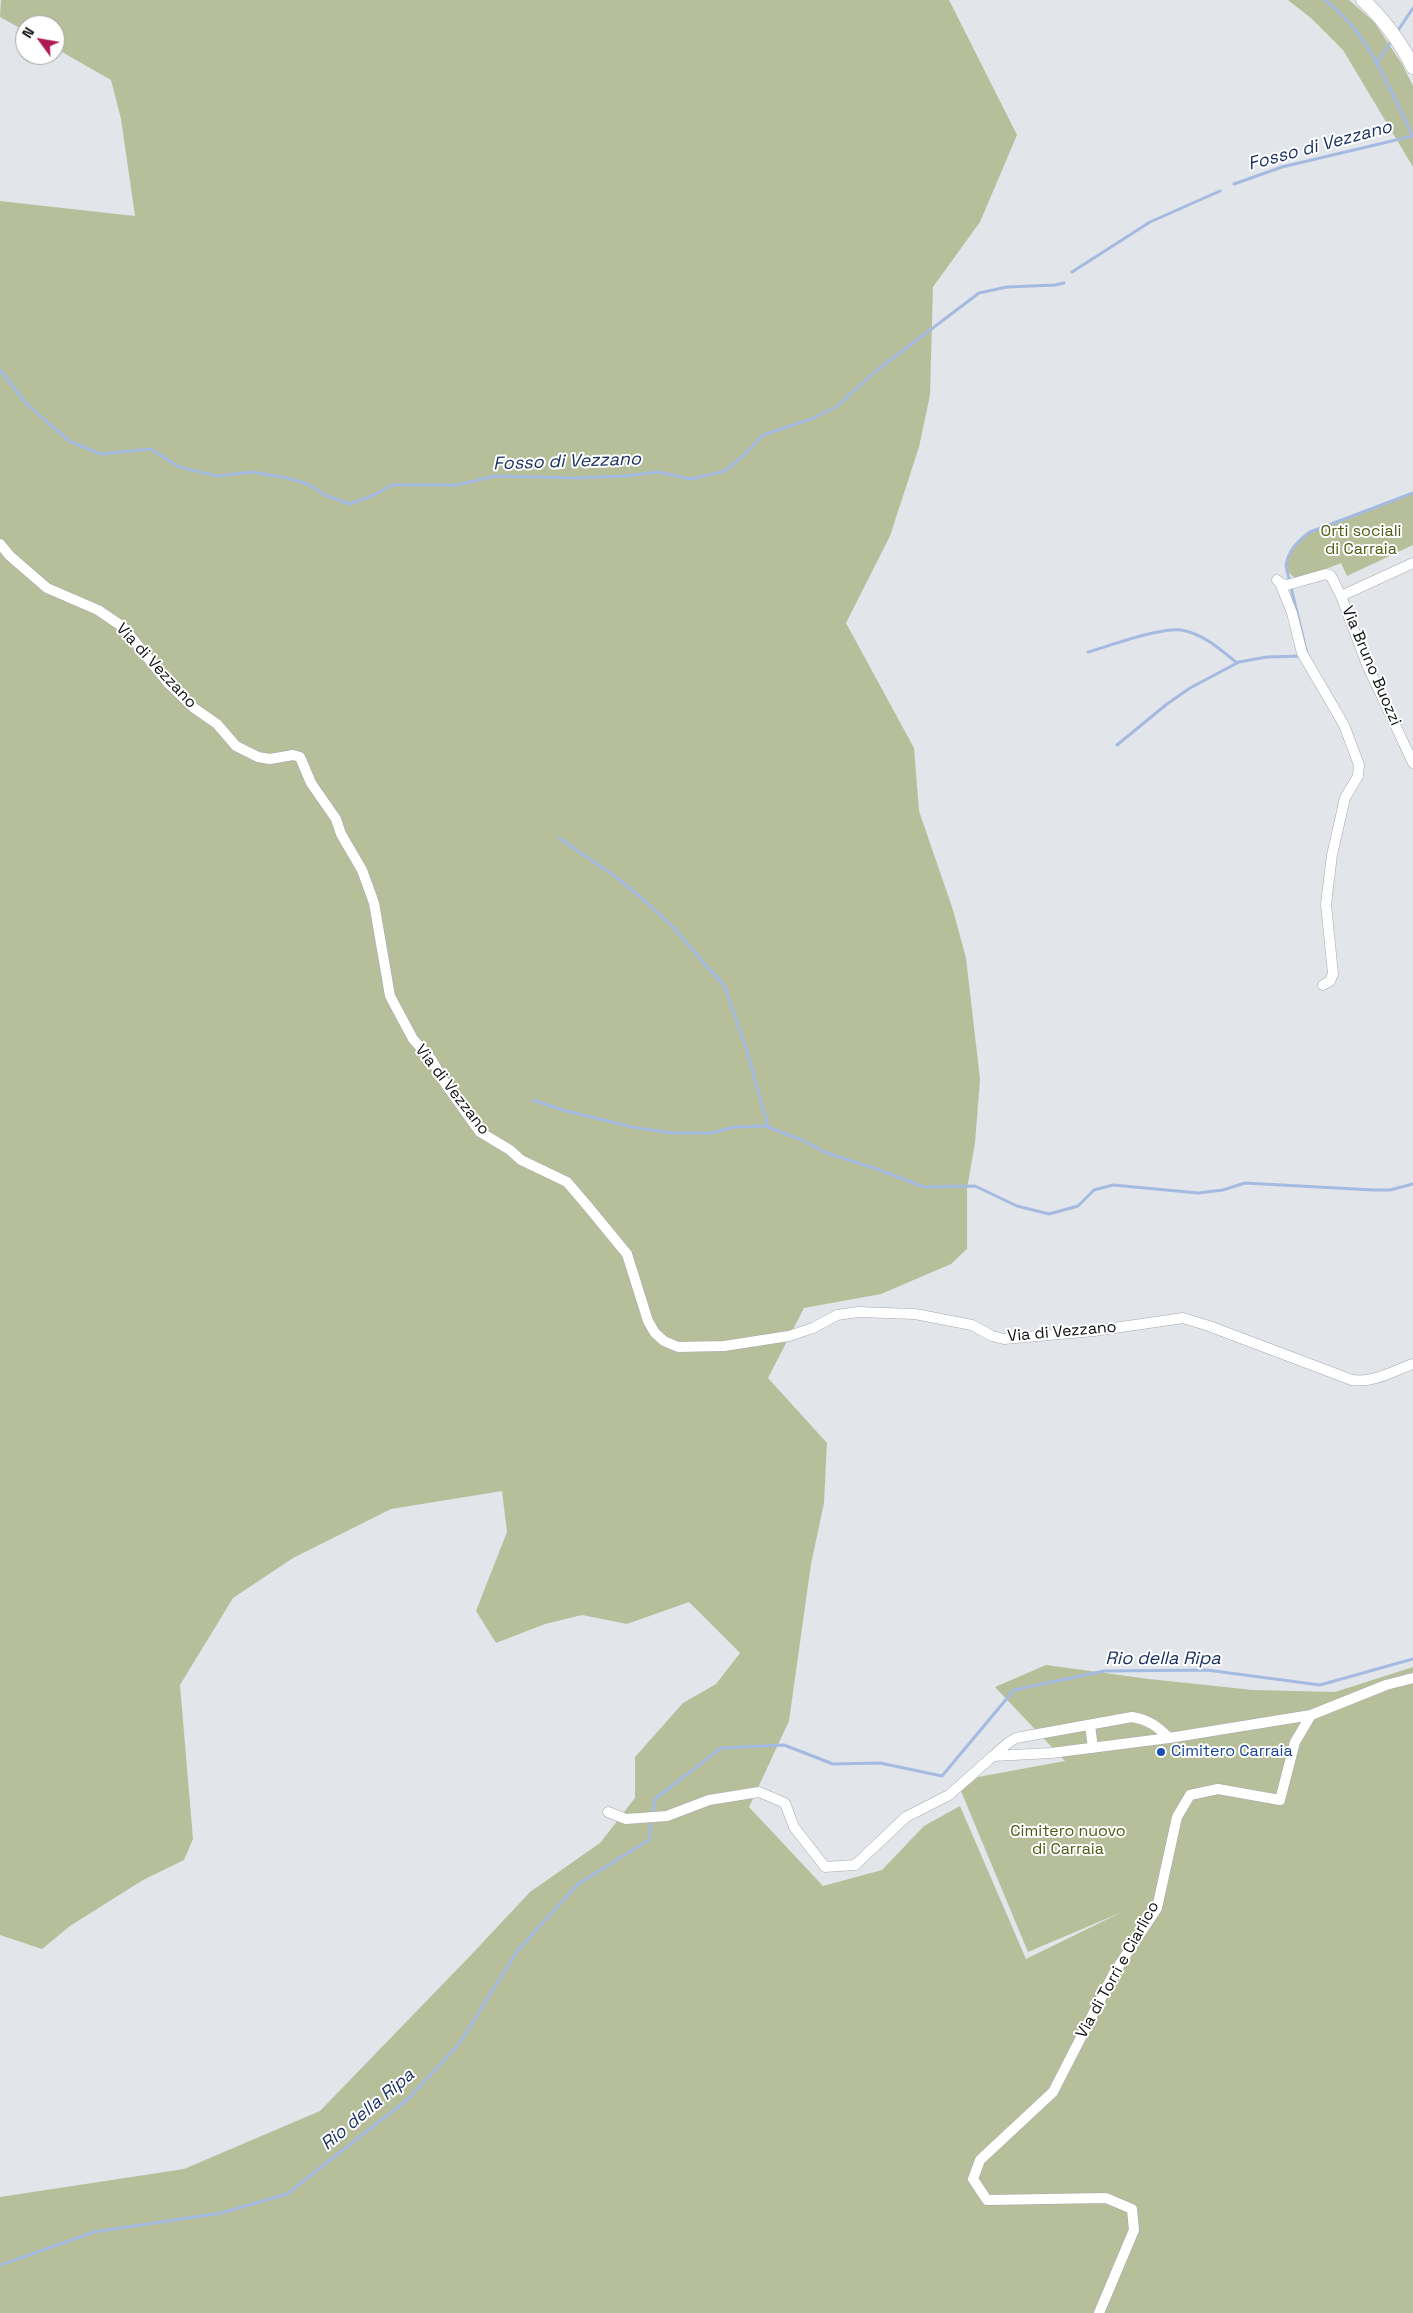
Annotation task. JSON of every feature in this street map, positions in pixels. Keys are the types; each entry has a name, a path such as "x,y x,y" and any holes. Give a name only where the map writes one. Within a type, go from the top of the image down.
{"main road":[{"path":"1363,0 1383,20 1398,40 1413,67"}],"street":[{"name":"Via di Vezzano","path":"0,544 10,556 46,588 98,610 123,627 170,684 194,708 217,724 236,746 258,758 270,759 293,755 300,757 310,783 336,819 341,834 362,870 374,902 390,996 412,1039 431,1059 445,1083 480,1132 510,1150 521,1160 567,1182 627,1254 648,1321 655,1333 664,1341 678,1347 724,1346 789,1336 813,1328 837,1315 858,1312 915,1314 972,1326 992,1336 1004,1338 1094,1332 1183,1318 1352,1380 1363,1382 1373,1380 1413,1364"},
{"name":"Via Bruno Buozzi","path":"1341,596 1413,563"},
{"name":"Via Bruno Buozzi","path":"1322,984 1330,981 1333,974 1326,904 1332,855 1346,798 1358,776 1359,765 1344,725 1302,653 1292,614 1279,581 1296,583 1326,574 1334,580 1368,667 1413,763"},
{"path":"994,1756 1051,1753 1093,1748 1311,1715 1386,1685 1413,1678"},
{"name":"Via di Torri e Ciarlico","path":"1099,2313 1134,2230 1132,2209 1106,2198 987,2200 973,2179 980,2160 1053,2092 1114,1973 1157,1908 1177,1818 1190,1795 1218,1789 1280,1800 1295,1742 1311,1715"},
{"path":"608,1812 626,1819 667,1816 709,1800 759,1792 785,1803 794,1827 825,1866 854,1865 906,1817 949,1795 1008,1742 1016,1738 1132,1717 1147,1720 1158,1727 1169,1738"},
{"path":"1090,1725 1093,1748"}],"green space":[{"name":"Cimitero nuovo di Carraia","path":"1,0 949,0 1017,135 980,222 933,287 930,395 919,447 890,536 846,623 914,748 919,811 953,910 966,958 980,1079 975,1143 967,1189 967,1249 951,1264 881,1294 804,1308 768,1378 827,1443 824,1503 811,1564 789,1721 749,1807 823,1886 882,1870 924,1826 960,1806 1026,1959 1122,1912 1028,1952 961,1791 978,1777 1065,1761 995,1687 1046,1665 1149,1679 1253,1690 1335,1692 1413,1667 1413,2313 0,2313 0,2197 184,2169 320,2111 530,1892 600,1843 635,1798 635,1757 683,1703 716,1684 740,1653 689,1602 627,1624 582,1615 545,1624 496,1643 476,1611 507,1532 502,1491 391,1509 293,1558 233,1598 180,1685 193,1839 184,1860 143,1880 70,1926 42,1949 0,1935 0,201 135,216 121,119 111,80 65,54 65,15 15,15 15,25 0,17"},
{"path":"1288,0 1349,0 1374,22 1402,64 1413,86 1413,167 1343,50 1312,19"},
{"name":"Orti sociali di Carraia","path":"1413,493 1413,545 1347,576 1341,563 1308,576 1295,578 1290,573 1287,567 1287,560 1294,547 1310,532"}],"waterway":[{"path":"1325,0 1341,14 1366,45 1386,80 1413,136"},
{"path":"1397,32 1413,8"},
{"path":"1377,63 1392,40"},
{"name":"Fosso di Vezzano","path":"1234,184 1282,167 1413,136"},
{"name":"Fosso di Vezzano","path":"1072,272 1150,222 1220,191"},
{"name":"Fosso di Vezzano","path":"0,370 25,402 71,442 101,454 151,449 179,467 217,476 252,472 287,478 308,484 327,496 350,504 374,495 392,485 457,485 495,476 575,478 625,476 658,472 691,479 725,471 763,435 811,419 836,407 876,371 979,293 1007,287 1064,283"},
{"path":"1307,654 1286,566 1291,551 1310,532 1413,493"},
{"path":"1088,652 1148,634 1181,630 1204,638 1237,663"},
{"path":"1117,745 1167,704 1190,688 1239,662 1267,657 1302,656"},
{"path":"559,838 616,877 645,901 672,926 725,987 747,1051 768,1126"},
{"path":"533,1100 563,1110 632,1127 672,1133 711,1133 735,1127 765,1126 802,1140 824,1152 924,1187 975,1186 1017,1206 1049,1214 1078,1206 1094,1190 1113,1185 1198,1193 1223,1190 1245,1183 1373,1190 1390,1190 1413,1184"},
{"name":"Rio della Ripa","path":"653,1811 655,1799 721,1748 784,1745 833,1764 880,1763 942,1776 1014,1690 1104,1671 1207,1670 1320,1685 1413,1659"},
{"name":"Rio della Ripa","path":"0,2265 94,2232 221,2213 287,2194 408,2099 459,2044 518,1950 578,1884 649,1840 651,1823"}],"place":[{"name":"Cimitero Carraia","path":"1161,1752"}]}
